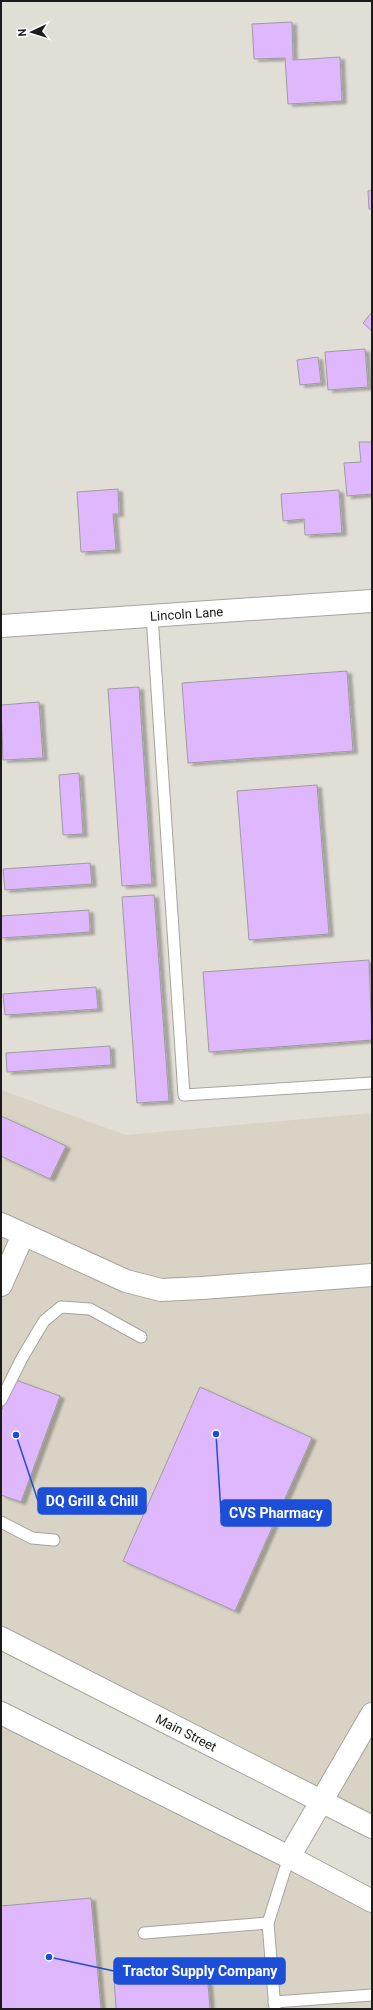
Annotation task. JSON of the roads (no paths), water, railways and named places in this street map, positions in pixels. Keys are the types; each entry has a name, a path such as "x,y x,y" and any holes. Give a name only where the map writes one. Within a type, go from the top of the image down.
{"street":[{"name":"Lincoln Lane","path":"1,626 372,601"},
{"path":"1,1224 126,1281 161,1290 372,1276"},
{"path":"1,1285 23,1235"},
{"name":"Main Street","path":"1,1638 372,1827"},
{"path":"1,1713 289,1857 372,1901"},
{"path":"289,1857 323,1801 372,1714"}],"lane":[{"path":"152,615 184,1095 372,1083"},
{"path":"1,1400 22,1358 44,1322 61,1307 90,1309 141,1337"},
{"path":"1,1522 32,1538 54,1540"},
{"path":"289,1857 268,1923 275,2005 372,1995"},
{"path":"144,1933 268,1923"}],"place":[{"name":"CVS Pharmacy","path":"216,1434"},
{"name":"DQ Grill & Chill","path":"16,1435"},
{"name":"Tractor Supply Company","path":"49,1957"}]}
